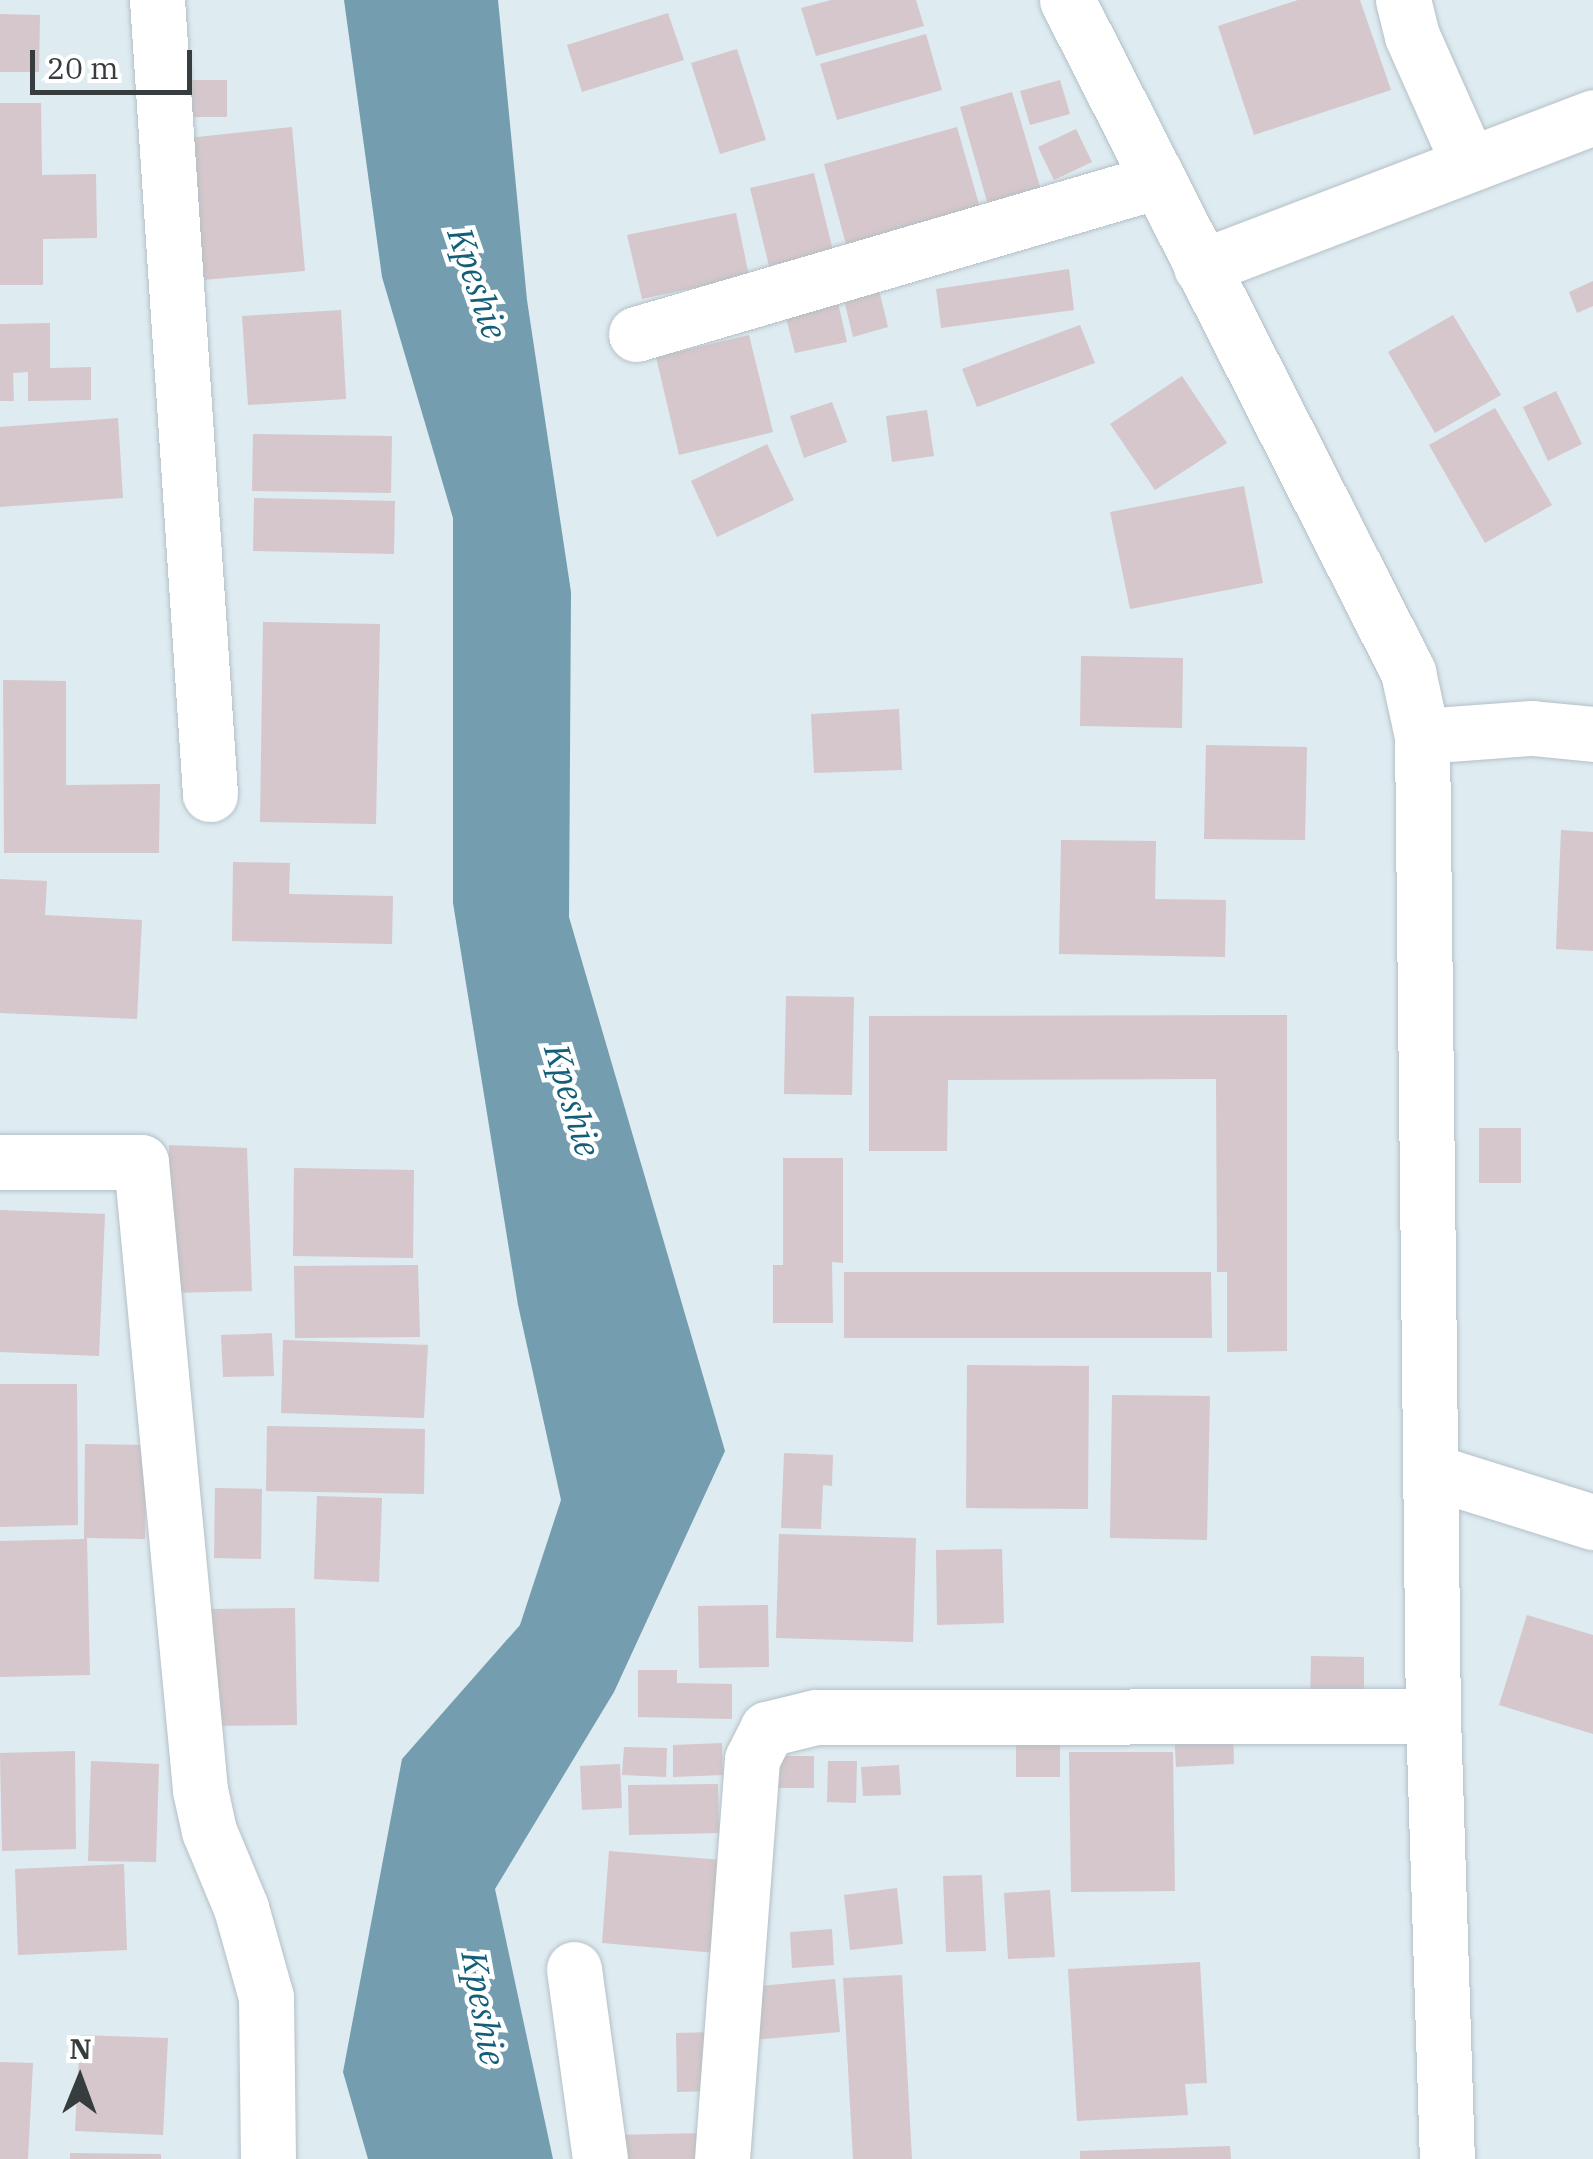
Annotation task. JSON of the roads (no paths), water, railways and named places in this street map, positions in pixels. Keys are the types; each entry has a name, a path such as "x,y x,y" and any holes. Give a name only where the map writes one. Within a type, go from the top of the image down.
{"street":[{"path":"157,0 210,794"},
{"path":"1067,0 1408,672 1422,736 1433,1472 1432,1716 1447,2159"},
{"path":"1403,0 1412,36 1468,164"},
{"path":"1201,267 1593,117"},
{"path":"636,334 1158,181"},
{"path":"1422,736 1532,728 1593,734"},
{"path":"0,1162 140,1162 200,1790 209,1831 241,1908 266,1997 268,2159"},
{"path":"1433,1472 1593,1522"},
{"path":"722,2159 752,1758 767,1729 816,1717 1432,1716"},
{"path":"574,1969 600,2159"}],"water":[{"name":"Kpeshie","path":"344,0 498,0 527,300 571,592 569,917 725,1451 614,1692 495,1889 553,2159 368,2159 343,2072 402,1759 520,1625 561,1500 518,1305 453,903 453,518 382,277"}]}
